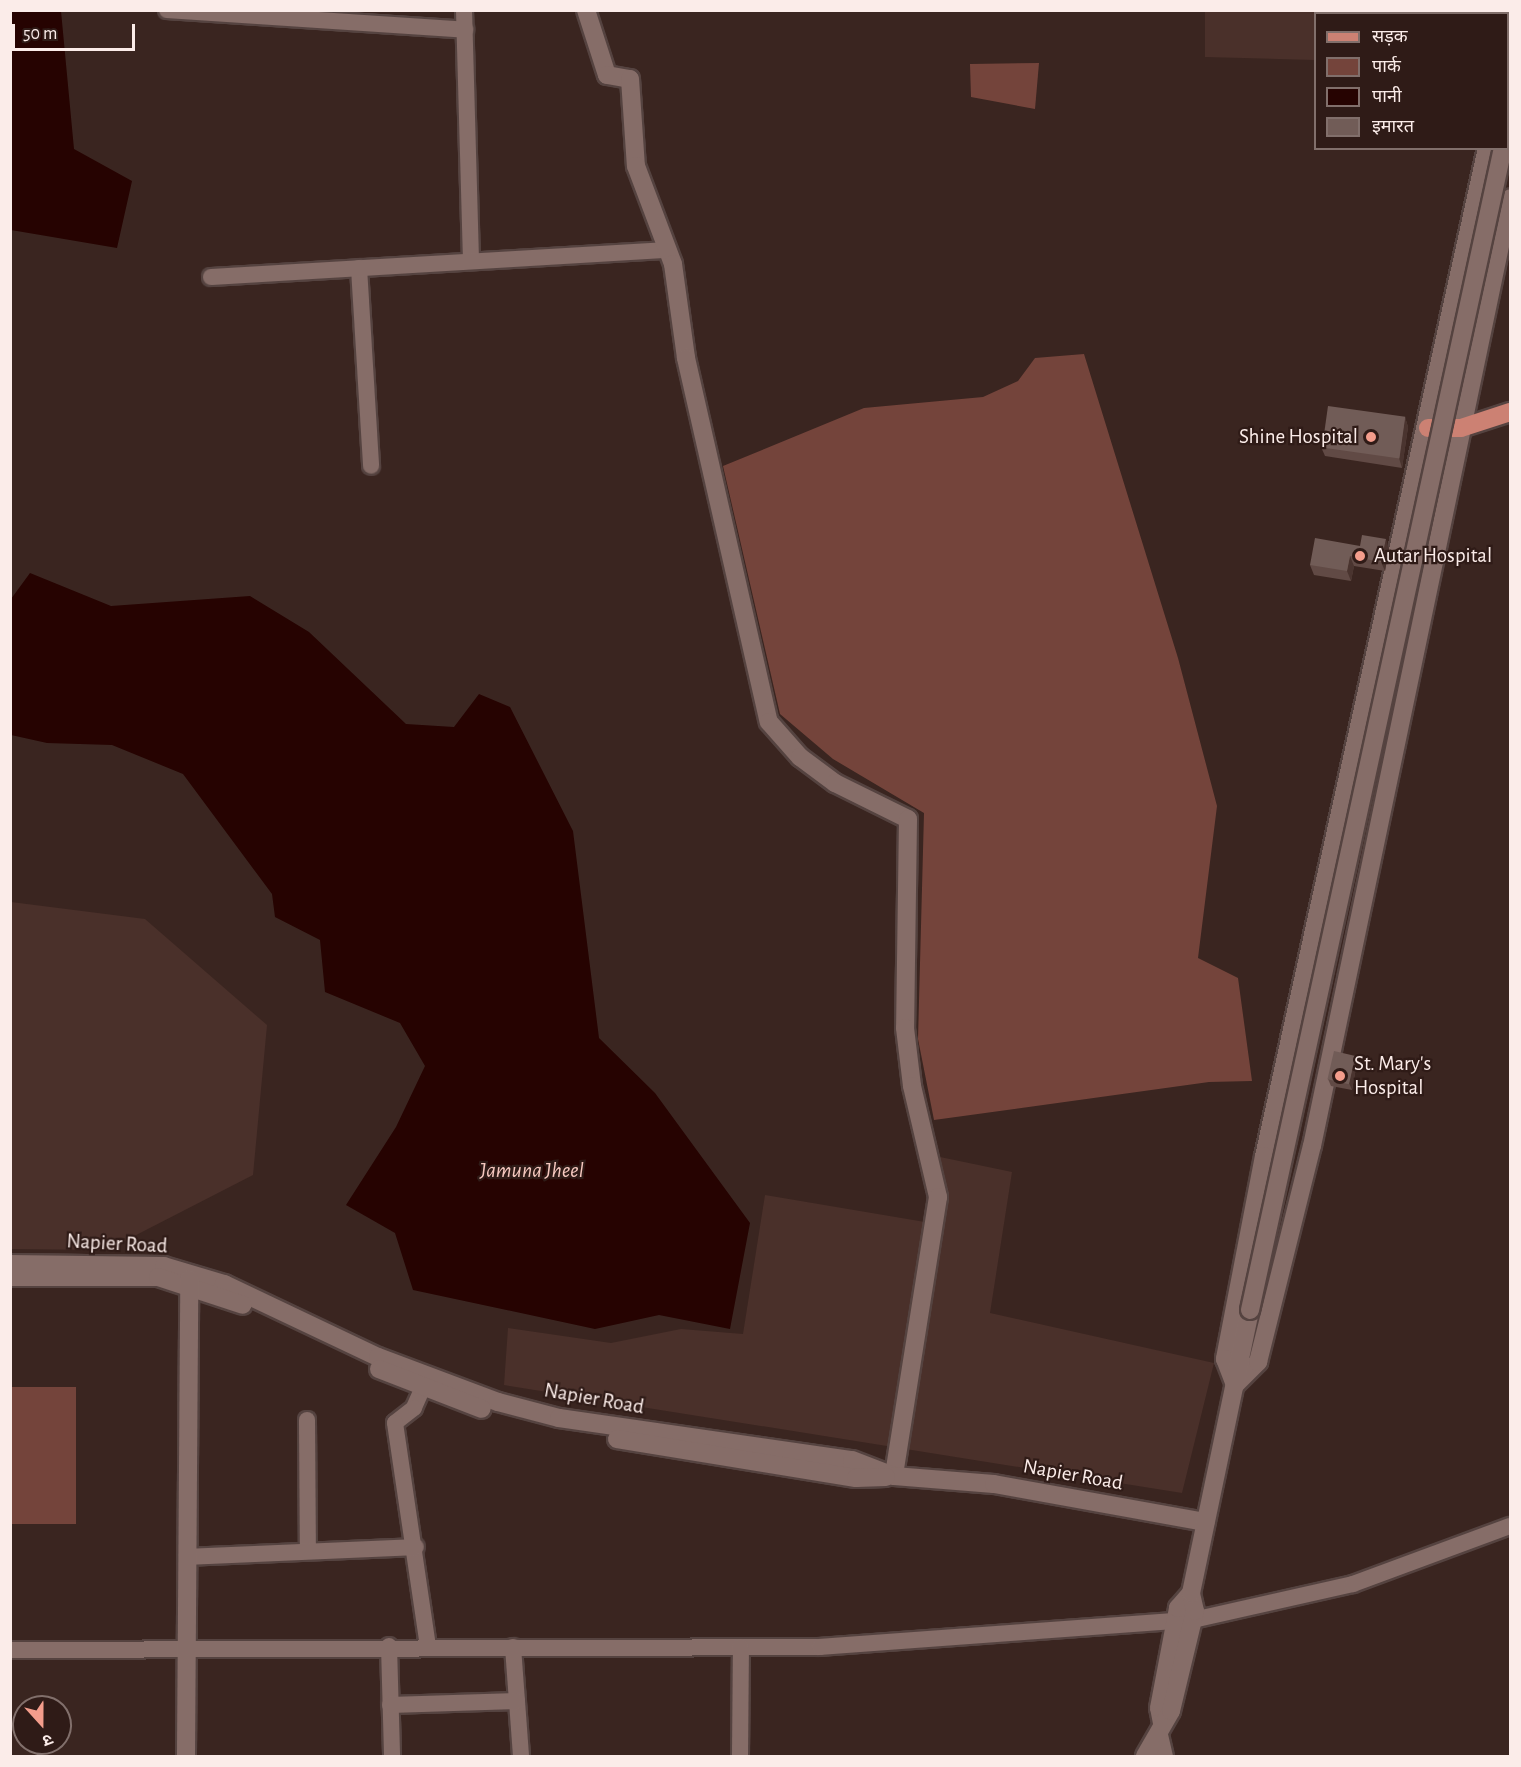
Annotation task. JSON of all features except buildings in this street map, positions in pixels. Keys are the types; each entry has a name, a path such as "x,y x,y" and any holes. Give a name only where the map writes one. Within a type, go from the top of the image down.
{"main road":[{"path":"586,10 608,75 630,79 636,166 668,250 730,564 769,722 800,757 835,783 908,819 905,1028 912,1086 938,1197 894,1476"},
{"path":"1234,1385 1225,1359 1264,1156 1428,428 1487,150"},
{"path":"1164,1756 1159,1708 1176,1658 1191,1593 1198,1520 1234,1385 1503,150"},
{"path":"1234,1385 1258,1362 1312,1146 1510,198"},
{"path":"1428,428 1461,428 1510,412"},
{"name":"Napier Road","path":"10,1264 164,1266 189,1281 224,1284 425,1382 559,1418 852,1460 894,1476 994,1484 1198,1520"},
{"path":"10,1277 158,1277 189,1281 186,1756"},
{"path":"1145,1756 1160,1729"},
{"path":"1154,1756 1160,1729"}],"street":[{"path":"167,10 465,30"},
{"path":"464,10 471,261"},
{"path":"212,277 668,250"},
{"path":"359,268 371,466"},
{"path":"425,1382 414,1408 394,1423 416,1547 428,1647"},
{"path":"307,1420 308,1551"},
{"path":"10,1650 187,1646 820,1647 1184,1621 1353,1584 1510,1526"},
{"path":"188,1557 416,1547"},
{"path":"389,1646 392,1756"},
{"path":"513,1647 521,1756"},
{"path":"740,1756 741,1647"},
{"path":"390,1705 517,1701"}],"shaded area":[{"path":"1205,10 1509,11 1314,12 1314,60 1205,57"},
{"path":"11,902 145,919 267,1025 253,1175 107,1250 11,1249"},
{"path":"940,1157 1012,1172 990,1313 1214,1363 1182,1493 504,1385 508,1328 611,1343 681,1329 743,1334 765,1195 925,1222"}],"green space":[{"path":"1039,63 1035,109 971,97 970,64"},
{"path":"1084,354 1178,658 1217,806 1198,958 1238,978 1252,1081 1209,1082 934,1120 918,1039 924,813 833,759 780,714 723,466 864,408 983,397 1018,381 1035,358"},
{"path":"10,1387 76,1387 76,1524 10,1524"}],"water":[{"path":"10,11 61,11 74,149 132,181 117,248 11,230"},
{"name":"Jamuna Jheel","path":"30,573 111,606 250,596 309,632 406,724 454,727 479,694 510,707 573,831 599,1038 655,1093 750,1223 730,1329 659,1315 595,1329 413,1290 395,1233 346,1205 396,1127 425,1066 400,1023 325,992 320,940 275,917 272,894 183,774 112,745 47,743 11,735 11,599"}],"place":[{"name":"Shine Hospital","path":"1371,437"},
{"name":"Autar Hospital","path":"1360,556"},
{"name":"St. Mary's Hospital","path":"1340,1076"}]}
